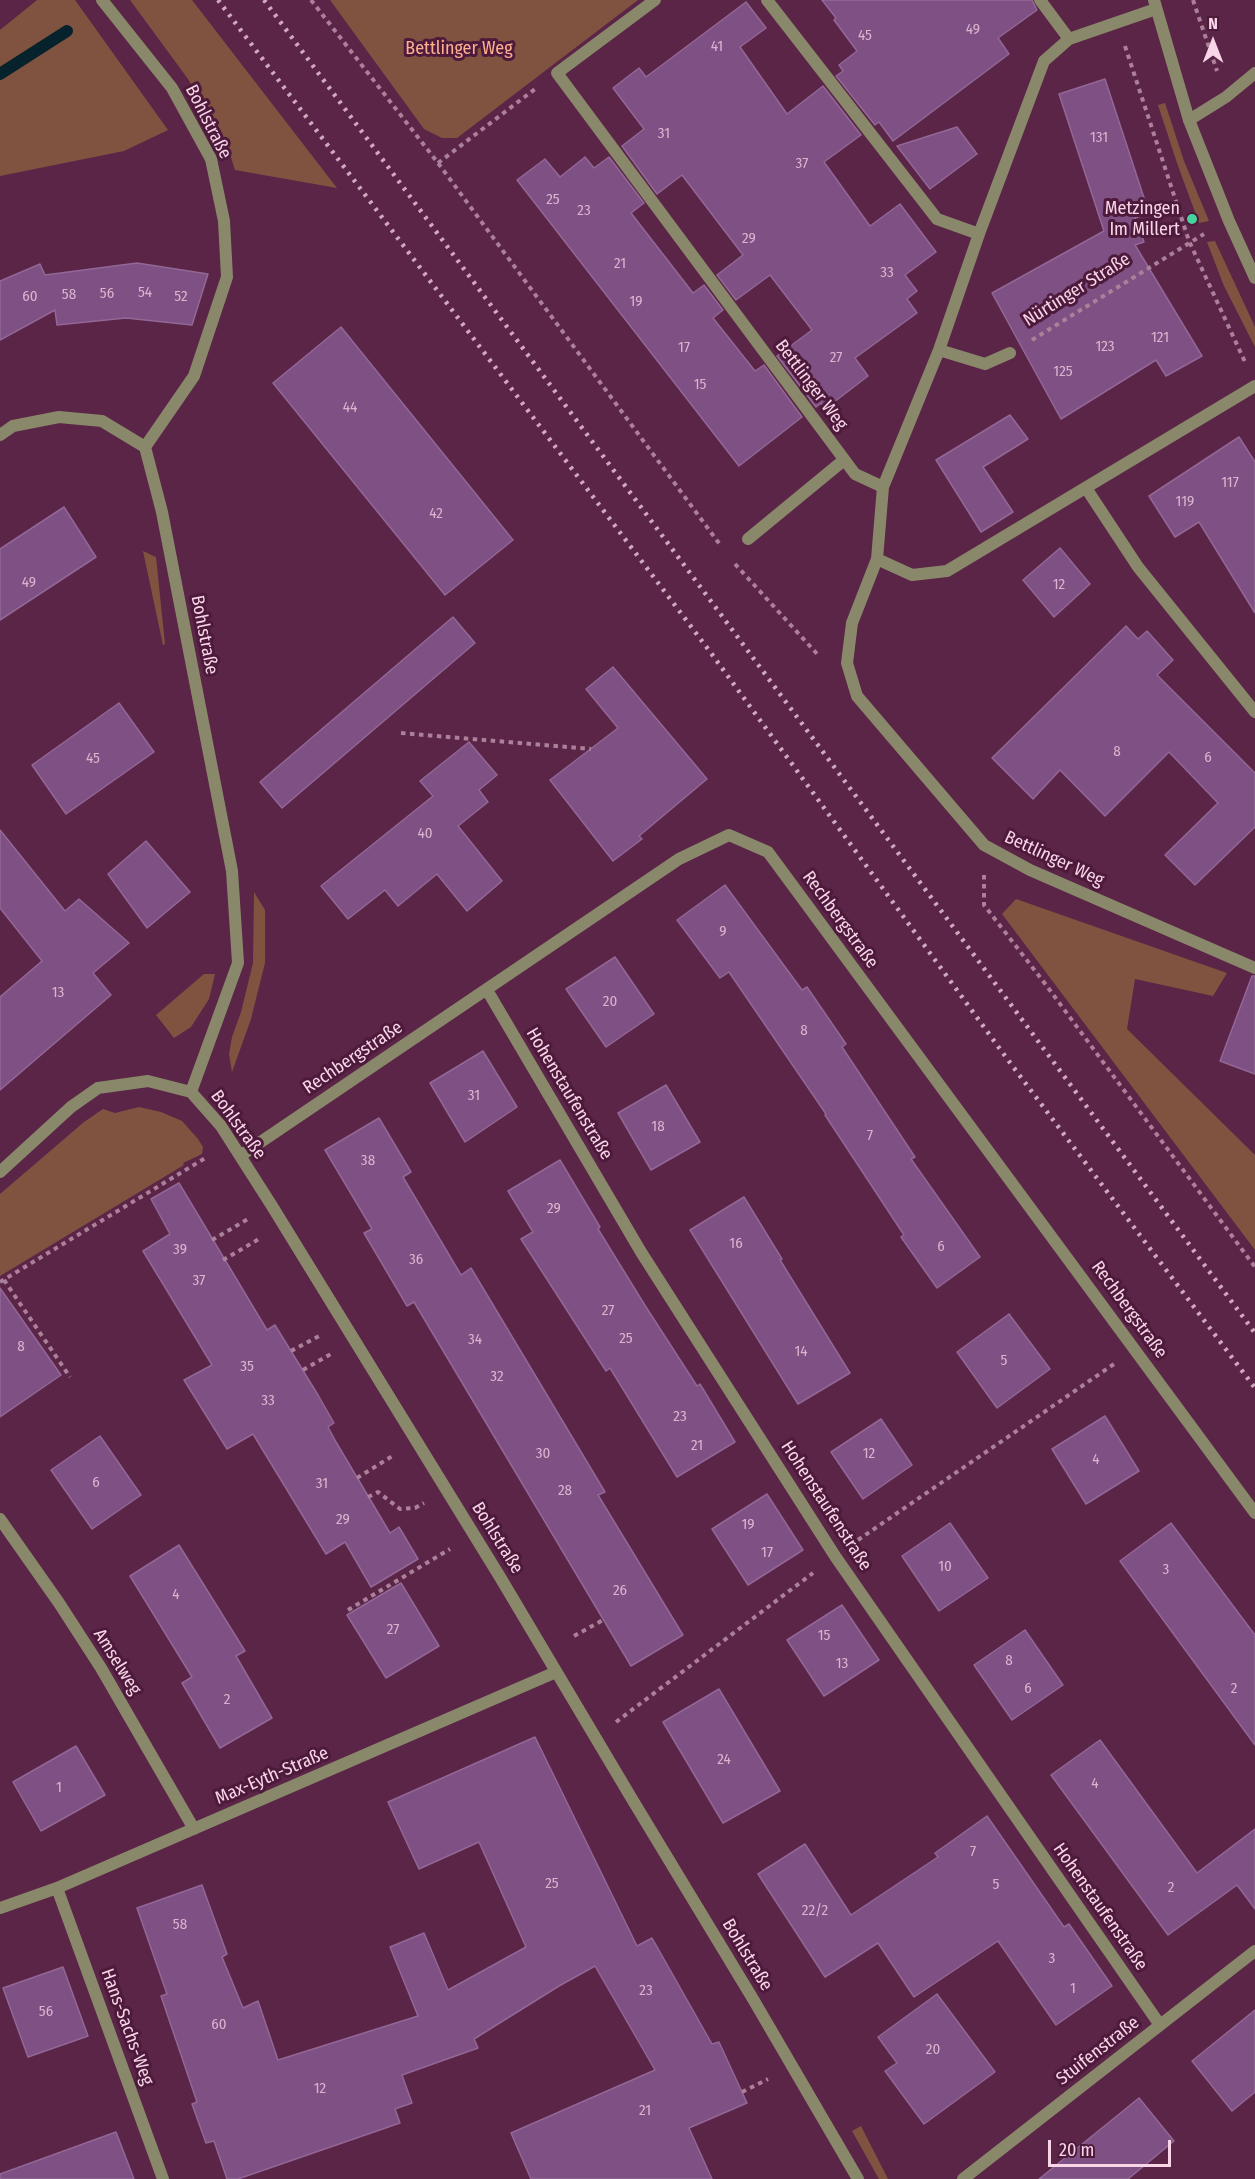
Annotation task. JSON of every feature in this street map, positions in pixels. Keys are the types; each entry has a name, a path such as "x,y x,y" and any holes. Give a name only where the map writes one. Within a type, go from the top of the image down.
{"street":[{"name":"Bohlstraße","path":"102,0 172,88 211,159 224,221 227,278 194,376 145,447 162,512 232,870 238,963 191,1092 221,1126 272,1206 596,1737 858,2179"},
{"path":"557,73 654,0"},
{"path":"767,0 936,219 979,234"},
{"path":"1040,0 1069,39"},
{"path":"1155,5 1189,120 1229,221 1255,278"},
{"name":"Bettlinger Weg","path":"1155,5 1118,23 1069,39 1044,61 979,234 939,350 883,487 877,559 852,623 847,663 857,696 984,845 1030,870 1255,968"},
{"name":"Bettlinger Weg","path":"557,73 855,474 883,487"},
{"path":"1189,120 1226,97 1255,73"},
{"path":"939,350 986,364 1010,353"},
{"path":"877,559 912,575 947,571 1255,386"},
{"path":"0,435 13,426 59,417 102,421 145,447"},
{"path":"748,539 844,460"},
{"path":"1086,488 1138,567 1255,712"},
{"name":"Rechbergstraße","path":"240,1156 679,859 729,835 768,852 1255,1513"},
{"name":"Hohenstaufenstraße","path":"487,990 641,1252 835,1556 1160,2025"},
{"path":"0,1172 71,1107 98,1088 148,1081 191,1092"},
{"name":"Amselweg","path":"0,1519 101,1668 194,1829"},
{"name":"Max-Eyth-Straße","path":"0,1908 57,1888 556,1672"},
{"name":"Hans-Sachs-Weg","path":"57,1888 163,2179"},
{"name":"Stuifenstraße","path":"963,2179 1255,1951"}],"path":[{"path":"311,0 438,164 723,549"},
{"path":"1193,0 1226,97"},
{"path":"1118,23 1189,241 1246,364"},
{"path":"438,164 557,73"},
{"name":"Nürtinger Straße","path":"1010,353 1189,241 1229,221"},
{"path":"730,559 825,662"},
{"path":"401,733 591,749"},
{"path":"984,845 984,905 1255,1267"},
{"path":"70,1377 2,1281 211,1154"},
{"path":"212,1240 272,1206"},
{"path":"223,1260 283,1225"},
{"path":"855,1542 1135,1349"},
{"path":"303,1370 328,1355"},
{"path":"357,1478 391,1457"},
{"path":"368,1497 378,1492 400,1509 415,1508 421,1504"},
{"path":"348,1610 448,1550"},
{"path":"596,1737 801,1582"},
{"path":"574,1636 603,1620"},
{"path":"742,2092 766,2081"}],"green space":[{"path":"37,0 75,0 168,130 124,151 0,176 0,30"},
{"path":"130,0 192,0 337,188 235,170 230,154 188,79"},
{"name":"Bettlinger Weg","path":"330,0 638,0 457,138 442,138 424,129"},
{"path":"1165,103 1184,161 1209,221 1199,223 1158,105"},
{"path":"1215,241 1255,327 1255,347 1224,286 1207,242"},
{"path":"143,551 156,557 165,644 163,645"},
{"path":"254,892 265,910 265,963 251,1019 232,1072 229,1054 232,1037 241,1012 253,963"},
{"path":"1016,899 1227,973 1213,996 1135,979 1127,1029 1255,1155 1255,1250 1002,914"},
{"path":"204,974 215,974 209,999 191,1027 174,1038 156,1015"},
{"path":"139,1107 161,1112 182,1121 203,1147 202,1154 183,1163 184,1165 0,1276 0,1194 84,1122 103,1109 115,1113"},
{"path":"861,2126 888,2179 879,2179 852,2131"}],"building":[{"path":"822,0 1032,0 1037,10 998,38 1009,54 893,141 879,122 875,125 836,76 843,71 839,65 857,51"},
{"path":"746,2 766,28 740,47 787,114 823,86 861,135 824,162 870,226 900,204 936,252 905,275 917,291 907,299 917,313 855,358 868,376 825,409 821,403 816,407 777,356 812,330 770,275 736,300 717,275 743,255 682,175 657,194 622,146 644,129 613,88 639,68 646,77"},
{"path":"1105,79 1149,213 1135,218 1144,242 1135,245 1202,356 1166,376 1156,360 1061,419 992,293 1104,231 1059,94"},
{"path":"957,127 977,154 930,189 897,146"},
{"path":"585,157 594,168 609,157 644,203 631,213 693,293 704,285 723,310 713,318 755,371 764,365 802,417 739,466 517,180 545,159 560,177"},
{"path":"137,263 208,274 192,325 126,318 57,325 55,310 0,340 0,281 40,264 45,275"},
{"path":"341,327 513,540 445,595 273,383"},
{"path":"1010,415 1028,439 983,467 1013,512 981,532 936,460"},
{"path":"1239,437 1255,462 1255,613 1199,522 1175,537 1149,496"},
{"path":"64,507 96,557 0,620 0,549"},
{"path":"1060,548 1090,584 1054,617 1023,580"},
{"path":"453,617 475,643 282,808 260,782"},
{"path":"1126,626 1138,639 1147,631 1173,660 1157,675 1255,773 1255,827 1195,885 1165,855 1218,803 1169,752 1105,816 1060,770 1033,799 992,758"},
{"path":"613,667 707,779 639,836 642,839 613,861 550,780 618,728 586,689"},
{"path":"119,703 154,752 66,814 32,765"},
{"path":"469,742 497,775 479,790 488,802 458,826 502,881 467,911 437,874 398,906 385,890 348,919 321,886 433,796 420,781"},
{"path":"0,830 65,911 79,899 129,943 93,973 111,995 0,1090 0,997 42,961 0,908"},
{"path":"146,841 190,892 147,928 108,874"},
{"path":"725,885 802,990 807,987 846,1044 842,1047 915,1157 911,1159 980,1257 937,1288 901,1237 904,1235 826,1114 729,972 720,978 677,920"},
{"path":"615,957 654,1014 606,1047 566,989"},
{"path":"1252,976 1255,976 1255,1074 1220,1061"},
{"path":"483,1051 517,1107 465,1142 430,1083"},
{"path":"666,1085 700,1142 651,1170 618,1113"},
{"path":"379,1118 411,1172 403,1177 461,1275 471,1268 605,1492 598,1495 683,1635 631,1666 414,1302 407,1306 364,1233 372,1229 325,1150"},
{"path":"560,1160 600,1227 598,1229 646,1307 697,1386 700,1384 735,1442 677,1477 610,1368 606,1371 521,1239 533,1232 508,1191"},
{"path":"179,1183 267,1330 275,1325 318,1395 334,1423 328,1427 390,1533 399,1527 418,1559 371,1587 345,1542 326,1554 253,1434 227,1449 184,1380 212,1365 143,1251 170,1234 151,1199"},
{"path":"744,1197 850,1373 798,1404 690,1230"},
{"path":"0,1288 61,1375 0,1417"},
{"path":"1009,1314 1050,1369 997,1408 957,1352"},
{"path":"1105,1416 1139,1471 1086,1504 1052,1449"},
{"path":"881,1419 912,1465 863,1499 831,1452"},
{"path":"100,1436 141,1495 92,1529 51,1470"},
{"path":"767,1494 803,1550 748,1585 712,1529"},
{"path":"950,1523 988,1578 939,1611 902,1556"},
{"path":"1171,1523 1255,1635 1255,1745 1120,1561"},
{"path":"179,1545 245,1651 236,1656 272,1718 220,1748 182,1683 192,1677 130,1576"},
{"path":"401,1583 439,1646 386,1678 347,1615"},
{"path":"842,1605 879,1660 824,1696 787,1640"},
{"path":"1025,1630 1063,1685 1012,1720 974,1665"},
{"path":"719,1689 780,1791 723,1823 663,1722"},
{"path":"535,1737 637,1946 652,1938 712,2044 719,2042 747,2103 689,2128 712,2179 531,2179 511,2133 655,2070 595,1966 474,2039 478,2048 402,2075 412,2103 395,2109 400,2123 238,2179 227,2179 214,2141 206,2143 192,2104 197,2102 161,1996 167,1994 137,1908 202,1885 227,1954 222,1957 243,2008 258,2001 278,2060 418,2016 390,1947 424,1933 448,1990 526,1947 479,1842 419,1869 388,1802"},
{"path":"1100,1740 1197,1873 1255,1829 1255,1909 1237,1885 1168,1935 1051,1775"},
{"path":"76,1746 105,1795 41,1831 13,1782"},
{"path":"987,1816 1064,1927 1069,1924 1112,1986 1056,2025 998,1941 914,1997 878,1943 825,1977 758,1874 805,1844 851,1915 938,1857 935,1853"},
{"path":"63,1967 88,2036 28,2057 3,1988"},
{"path":"937,1994 995,2072 924,2124 885,2071 897,2063 878,2037"},
{"path":"1255,2010 1255,2092 1232,2111 1192,2061"},
{"path":"1139,2098 1174,2141 1128,2179 1039,2179"},
{"path":"116,2132 134,2179 0,2179 0,2174"}],"waterway":[{"path":"0,74 67,31"}],"railway":[{"path":"218,0 711,653 1008,1060 1255,1388"},
{"path":"264,0 1255,1333"}],"place":[{"name":"Metzingen Im Millert","path":"1192,219"}]}
